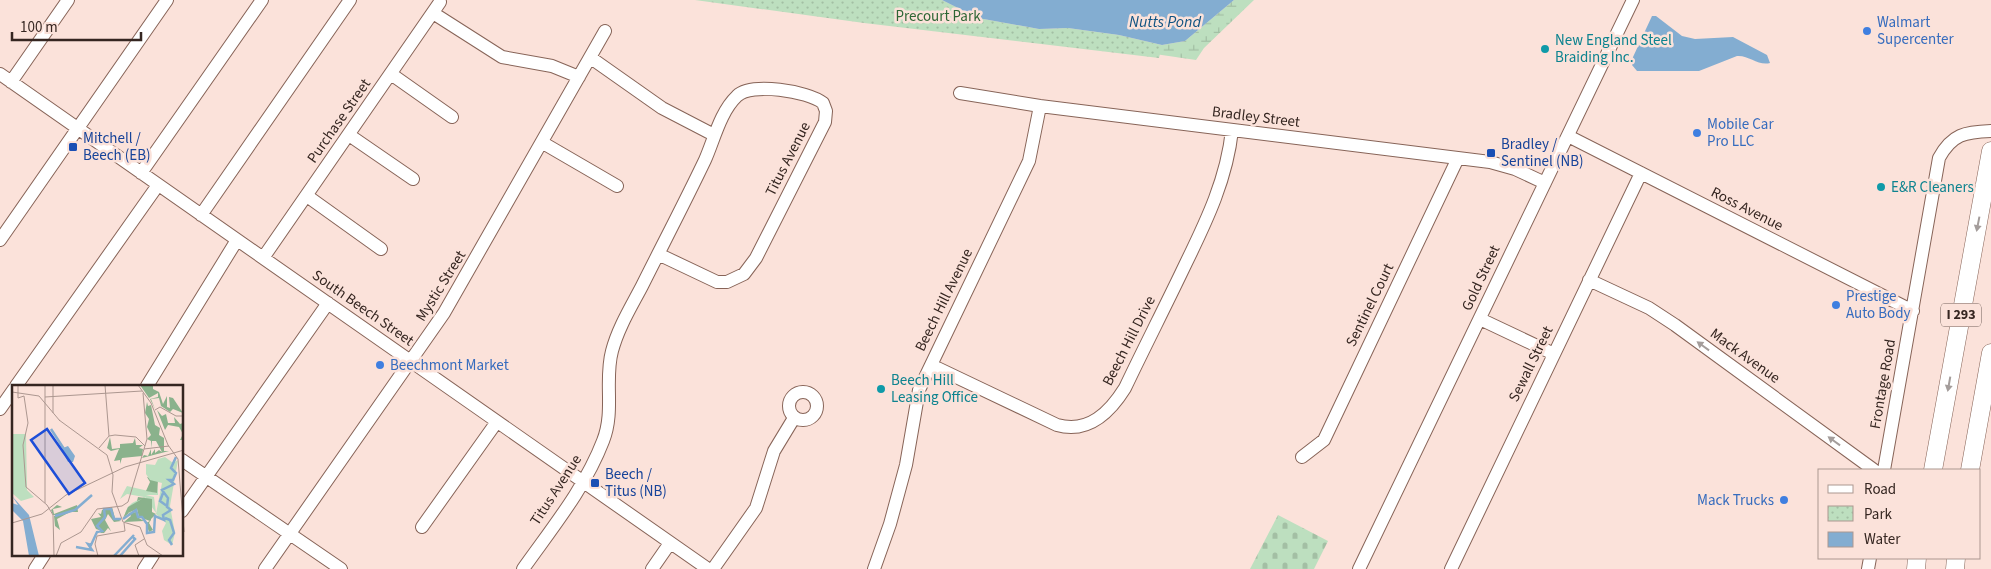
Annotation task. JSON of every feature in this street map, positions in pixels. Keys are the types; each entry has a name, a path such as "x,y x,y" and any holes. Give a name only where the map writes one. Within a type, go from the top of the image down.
{"highway":[{"name":"I 293","path":"1933,469 1990,155"},
{"path":"1970,469 1991,353"}],"street":[{"path":"4,80 68,0"},
{"path":"0,240 167,0"},
{"path":"141,173 262,0"},
{"path":"200,215 350,0"},
{"name":"Gold Street","path":"1359,569 1633,0"},
{"name":"Purchase Street","path":"263,258 440,2"},
{"path":"433,13 502,57 552,66 579,77"},
{"name":"Mystic Street","path":"265,569 460,288 605,31"},
{"path":"590,58 669,112 714,135"},
{"path":"391,74 452,117"},
{"name":"South Beech Street","path":"4,80 141,173 496,423 708,569"},
{"name":"Titus Avenue","path":"523,569 583,483 596,458 608,425 610,396 608,372 612,349 658,254 706,158 714,135 737,96 754,88 815,97 823,103 826,111 825,122 770,231 744,274 726,282 717,282 658,254"},
{"name":"Bradley Street","path":"960,93 1040,106 1458,158 1502,165 1544,183"},
{"name":"Beech Hill Avenue","path":"874,569 890,524 906,465 915,404 931,365 1029,161 1040,106"},
{"name":"Beech Hill Drive","path":"931,365 1057,425 1080,426 1099,419 1114,405 1125,388 1208,215 1225,172 1232,130"},
{"name":"Frontage Road","path":"1884,469 1939,158 1951,141 1958,136 1991,131"},
{"path":"349,135 413,179"},
{"name":"Ross Avenue","path":"1568,136 1912,311"},
{"path":"543,143 617,186"},
{"name":"Sentinel Court","path":"1302,457 1324,440 1458,158"},
{"name":"Sewall Street","path":"1452,568 1640,172"},
{"path":"17,385 158,185"},
{"path":"307,196 381,249"},
{"path":"148,385 237,240"},
{"name":"Mack Avenue","path":"1589,280 1649,308 1873,469"},
{"path":"184,509 328,303"},
{"path":"1480,319 1554,354"},
{"path":"0,409 12,392"},
{"path":"713,569 756,508 774,451 794,418"},
{"path":"422,527 496,423"},
{"path":"184,461 341,569"},
{"path":"652,569 670,543"},
{"path":"35,569 43,556"},
{"path":"144,569 152,556"}],"green space":[{"name":"Precourt Park","path":"695,0 942,0 978,18 1039,29 1068,28 1119,35 1162,45 1159,58 864,23"},
{"path":"1234,0 1254,0 1204,48 1196,60 1155,54 1162,45 1185,41"},
{"path":"1278,515 1328,541 1314,569 1250,569"}],"water":[{"name":"Nutts Pond","path":"942,0 1234,0 1185,41 1162,45 1119,35 1068,28 1039,29 978,18"},
{"path":"1652,16 1656,16 1682,36 1695,39 1733,37 1767,55 1770,63 1761,63 1746,57 1737,56 1699,71 1637,71 1632,65 1633,57"}],"place":[{"name":"Walmart Supercenter","path":"1867,31"},
{"name":"New England Steel Braiding Inc.","path":"1545,49"},
{"name":"Mobile Car Pro LLC","path":"1697,133"},
{"name":"Mitchell / Beech (EB)","path":"73,147"},
{"name":"Bradley / Sentinel (NB)","path":"1491,153"},
{"name":"E&R Cleaners","path":"1881,187"},
{"name":"Prestige Auto Body","path":"1836,305"},
{"name":"Beechmont Market","path":"380,365"},
{"name":"Beech Hill Leasing Office","path":"881,389"},
{"name":"Beech / Titus (NB)","path":"595,483"},
{"name":"Mack Trucks","path":"1784,500"}]}
